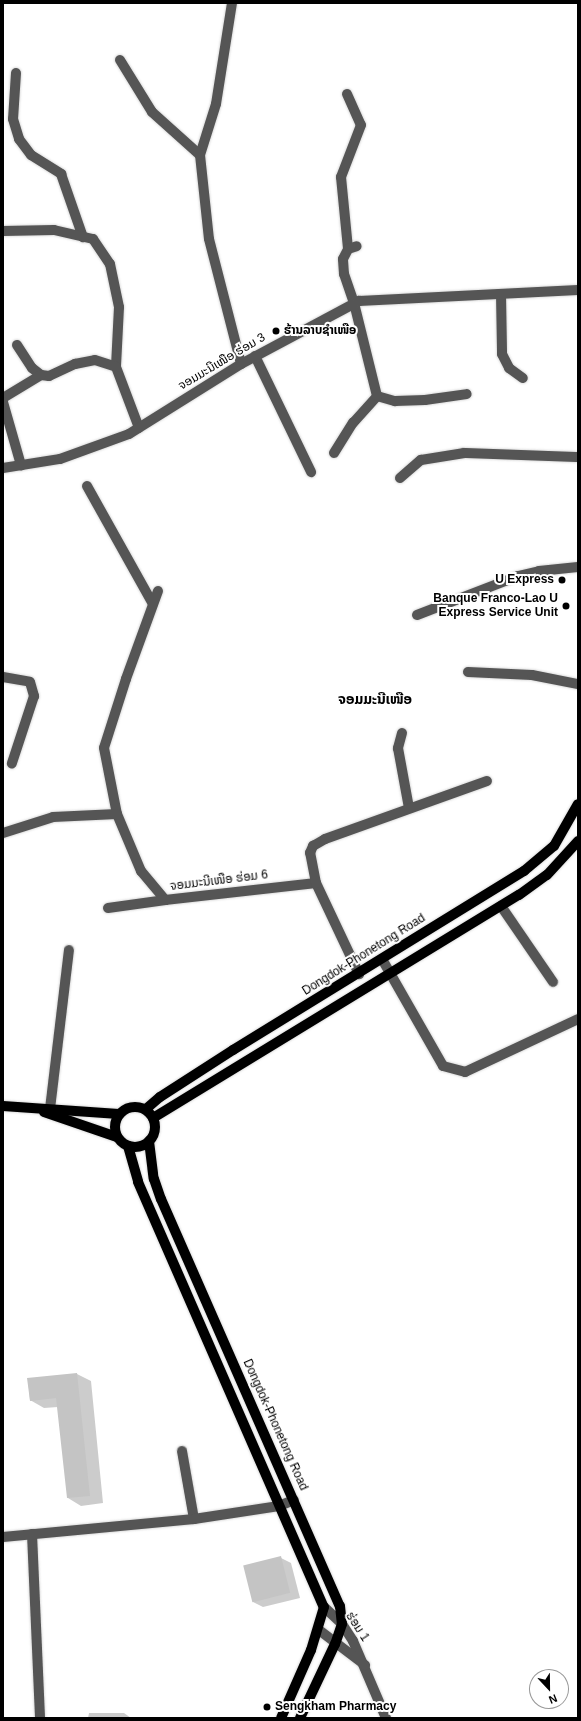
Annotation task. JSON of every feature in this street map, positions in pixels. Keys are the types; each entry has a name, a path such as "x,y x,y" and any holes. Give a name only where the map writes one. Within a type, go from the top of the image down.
{"main road":[{"name":"Dongdok-Phonetong Road","path":"146,1109 160,1097 232,1050 359,974 524,871 554,846 578,804"},
{"path":"3,1106 119,1114 136,1106 146,1109 153,1118 391,975 502,906 547,875 578,841"},
{"path":"34,1109 117,1137 128,1146 138,1182 324,1607 319,1630 281,1718"},
{"path":"117,1137 114,1123 119,1114"},
{"name":"Dongdok-Phonetong Road","path":"153,1118 154,1134 149,1141 156,1186 340,1606 342,1624 335,1644 300,1718"},
{"path":"128,1146 143,1145 149,1141"}],"street":[{"path":"232,3 216,104 200,155 209,240 240,364"},
{"path":"120,60 152,112 200,155"},
{"path":"16,73 13,119 19,139 31,155 61,174 83,237"},
{"path":"347,94 361,126 341,177 352,248 343,259 344,274 354,303 377,396"},
{"path":"3,231 54,230 93,239 110,264 119,307 116,367 139,428"},
{"name":"ຈອມມະນີເໜືອ ຮ່ອມ 3","path":"3,468 60,459 129,434 240,364 354,303 578,290"},
{"path":"501,294 502,354 509,368 523,378"},
{"path":"17,345 32,368 41,375 49,376 75,364 95,360 116,367"},
{"path":"255,356 311,472"},
{"path":"3,398 41,375"},
{"path":"377,396 394,401 425,400 467,394"},
{"path":"334,453 353,423 377,396"},
{"path":"3,402 21,465"},
{"path":"400,478 421,460 464,452 578,457"},
{"path":"87,486 153,604"},
{"path":"417,616 518,576 539,571 578,567"},
{"name":"ຈອມມະນີເໜືອ ຮ່ອມ 6","path":"158,591 104,748 117,814 141,871 165,900 316,883"},
{"path":"468,672 532,675 578,684"},
{"path":"3,677 30,682 34,696 12,763"},
{"path":"402,733 398,748 408,808"},
{"path":"359,974 316,883 310,861 313,846 324,839 487,781"},
{"path":"3,833 53,817 117,814"},
{"path":"108,908 165,900"},
{"path":"502,906 553,982"},
{"path":"50,1109 69,950"},
{"path":"382,959 443,1066 465,1072 578,1019"},
{"path":"182,1451 194,1519"},
{"path":"3,1537 194,1519 279,1506 294,1500"},
{"path":"32,1534 40,1718"},
{"name":"ຮ່ອມ 1","path":"324,1607 342,1624 364,1665 386,1718"},
{"name":"ຮ່ອມ 1","path":"319,1630 335,1644 364,1665"}],"building":[{"path":"77,1373 90,1496 67,1498 56,1398 30,1401 27,1378"},
{"path":"281,1556 290,1593 252,1602 243,1565"}],"place":[{"name":"ຮ້ານລາບຊຳເໜືອ","path":"276,331"},
{"name":"U Express","path":"562,580"},
{"name":"Banque Franco-Lao U Express Service Unit","path":"566,606"},
{"name":"Sengkham Pharmacy","path":"267,1707"}],"district":[{"name":"ຈອມມະນີເໜືອ","path":"375,699"}]}
